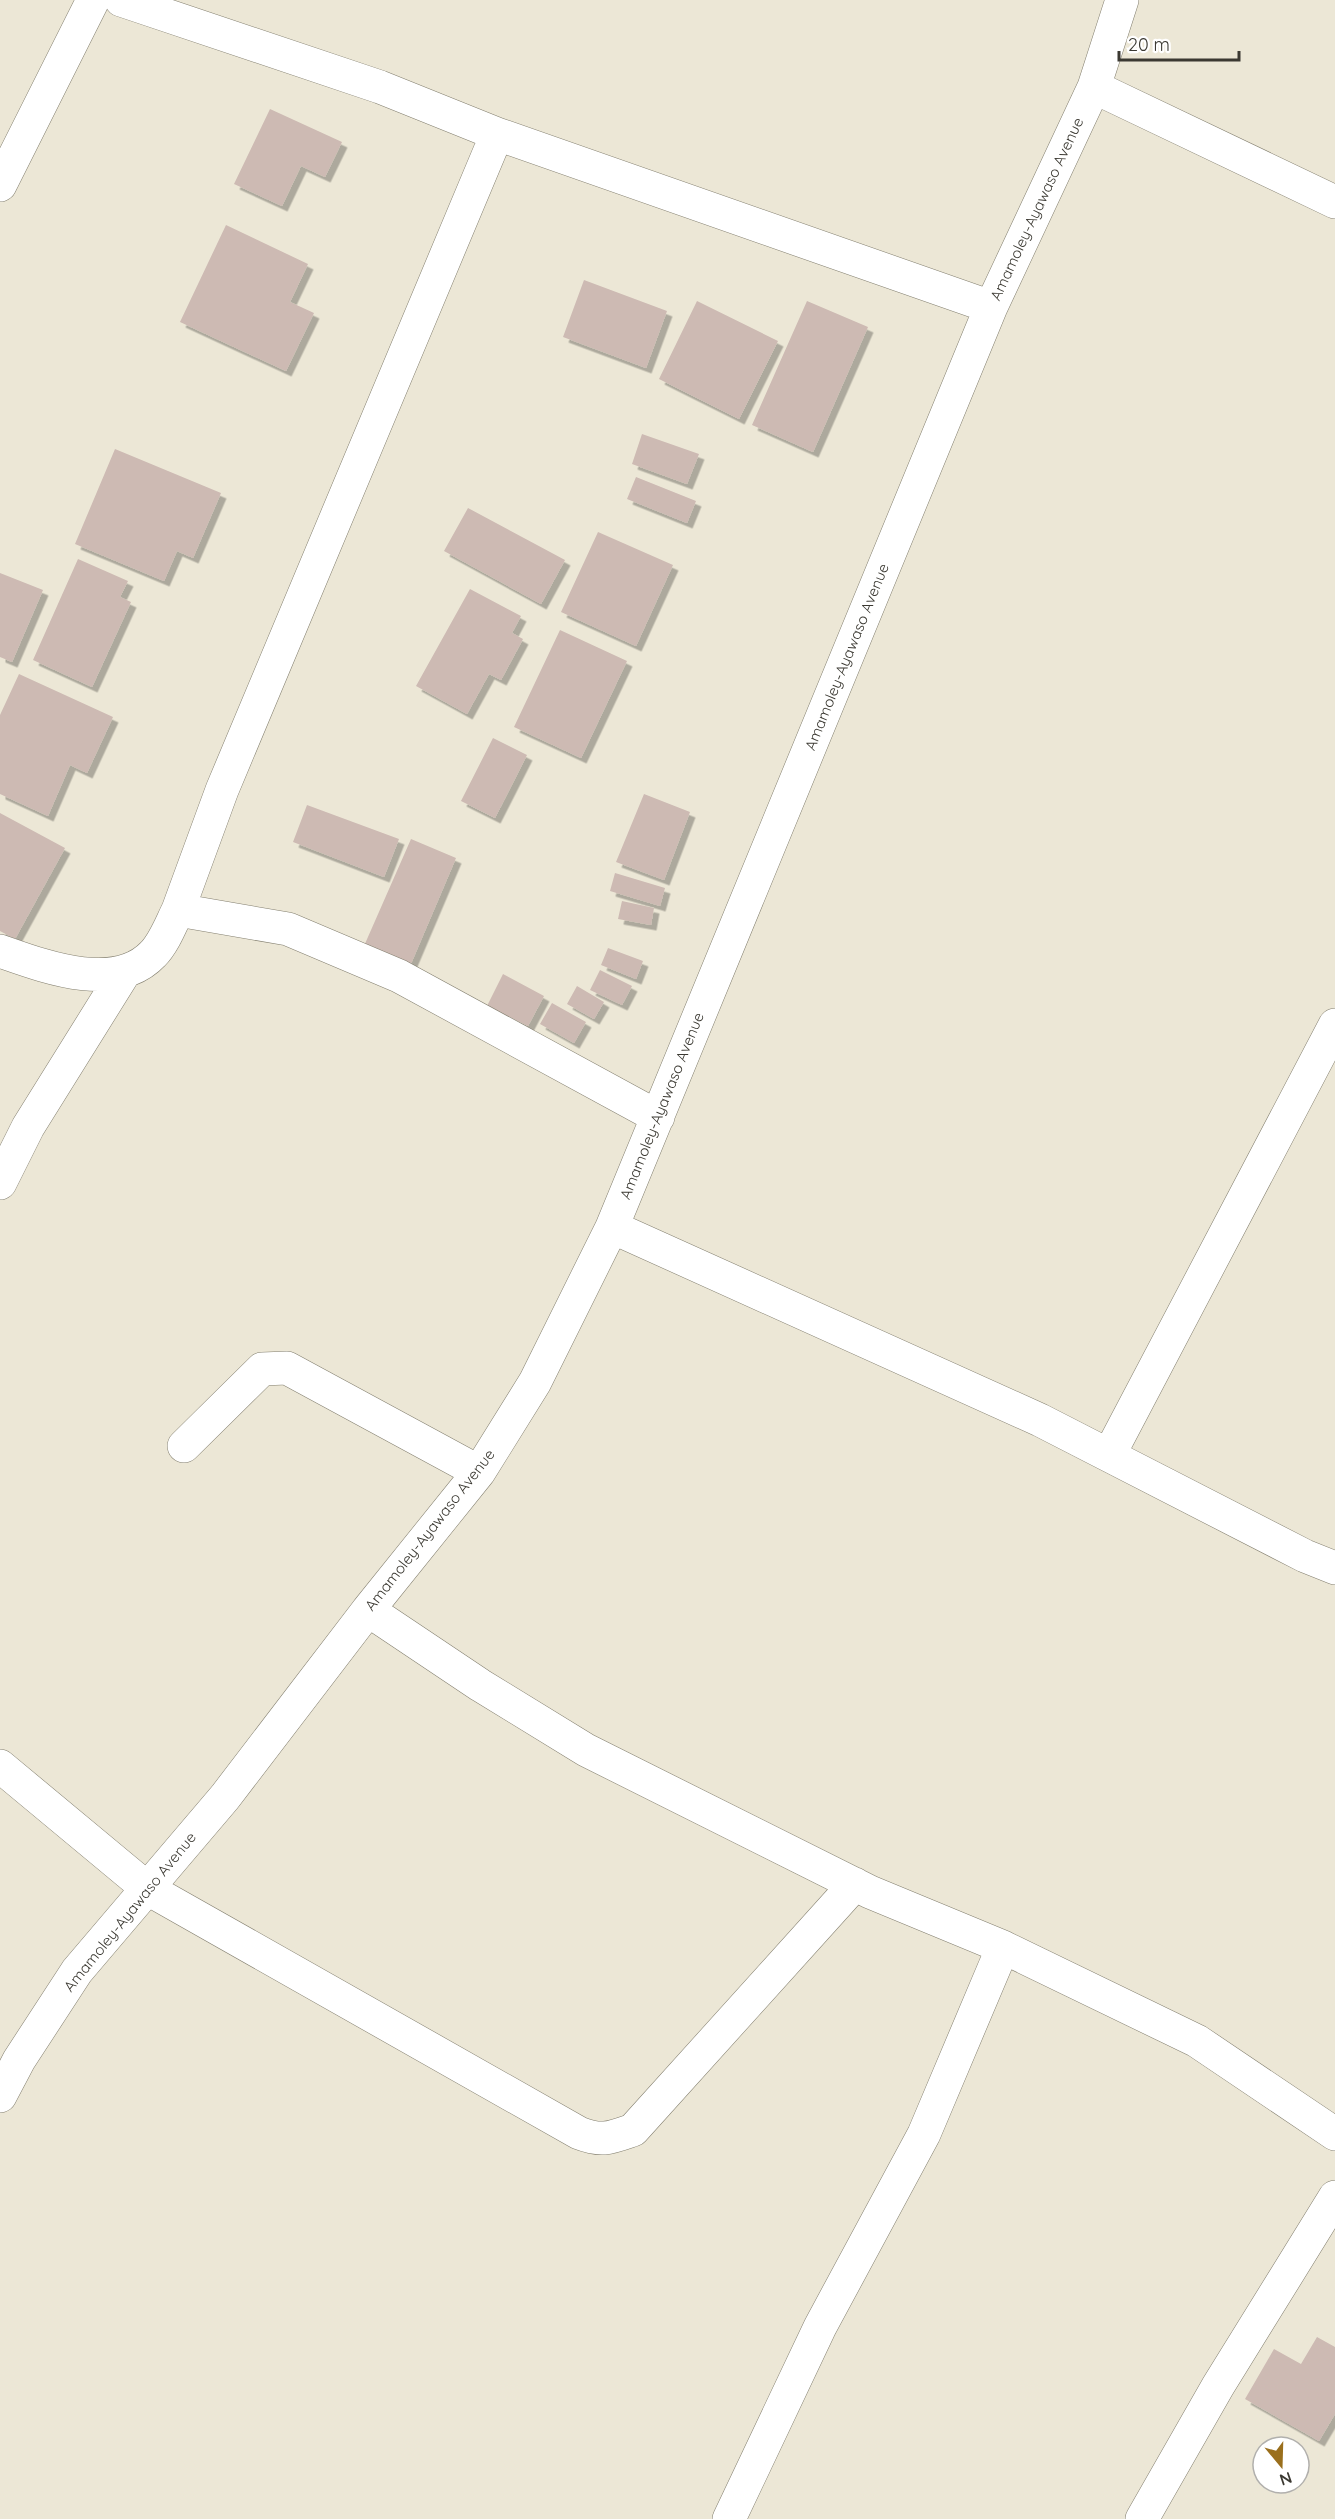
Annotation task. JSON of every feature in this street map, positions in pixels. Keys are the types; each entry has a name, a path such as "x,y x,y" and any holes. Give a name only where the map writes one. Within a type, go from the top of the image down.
{"street":[{"path":"0,185 93,0"},
{"path":"121,0 380,87 497,134 991,307"},
{"name":"Amamoley-Ayawaso Avenue","path":"0,2096 19,2060 77,1971 225,1797 368,1610 479,1472 535,1382 612,1227 991,307 1094,87 1122,0"},
{"path":"1094,87 1335,202"},
{"path":"0,1183 28,1126 124,973 153,955 178,910 222,790 497,134"},
{"path":"178,910 288,929 399,976 658,1118"},
{"path":"0,951 40,965 83,975 124,973"},
{"path":"1109,1455 1335,1026"},
{"path":"612,1227 1040,1420 1305,1556 1335,1568"},
{"path":"184,1446 262,1369 287,1368 479,1472"},
{"path":"368,1610 480,1685 586,1750 855,1884 1003,1947 1197,2041 1334,2131"},
{"path":"0,1766 148,1888 579,2133 597,2140 633,2130 855,1884"},
{"path":"729,2519 820,2327 924,2134 1003,1947"},
{"path":"1142,2519 1218,2386 1335,2197"}],"building":[{"path":"270,109 342,142 325,177 301,166 282,206 234,184"},
{"path":"226,225 308,264 290,302 314,313 286,371 180,322"},
{"path":"584,280 667,311 646,368 563,337"},
{"path":"697,301 778,341 739,419 659,379"},
{"path":"807,301 868,327 813,452 752,425"},
{"path":"642,434 699,454 687,484 632,464"},
{"path":"115,449 221,493 193,558 177,551 164,581 75,544"},
{"path":"636,477 696,501 687,523 627,499"},
{"path":"468,508 565,560 541,604 444,551"},
{"path":"598,532 673,565 636,646 561,612"},
{"path":"78,559 128,581 120,597 131,602 92,687 33,660"},
{"path":"0,573 43,590 12,662 0,657"},
{"path":"470,589 521,616 512,633 523,639 501,680 489,674 467,714 416,686"},
{"path":"560,630 627,661 581,758 514,727"},
{"path":"19,674 113,717 87,773 70,765 48,816 0,794 0,715"},
{"path":"493,738 527,755 495,818 461,801"},
{"path":"644,794 690,812 664,880 616,862"},
{"path":"307,805 399,839 384,877 293,842"},
{"path":"0,813 65,848 15,939 0,931"},
{"path":"411,839 456,858 410,966 364,946"},
{"path":"615,873 665,888 660,906 610,891"},
{"path":"622,901 654,908 651,925 618,919"},
{"path":"608,948 643,961 636,979 601,965"},
{"path":"600,970 632,986 622,1005 590,990"},
{"path":"503,974 544,996 528,1026 487,1006"},
{"path":"577,986 604,1002 594,1019 567,1004"},
{"path":"552,1003 586,1022 574,1043 540,1024"},
{"path":"1317,2337 1335,2347 1335,2414 1319,2441 1245,2399 1274,2349 1301,2364"}]}
